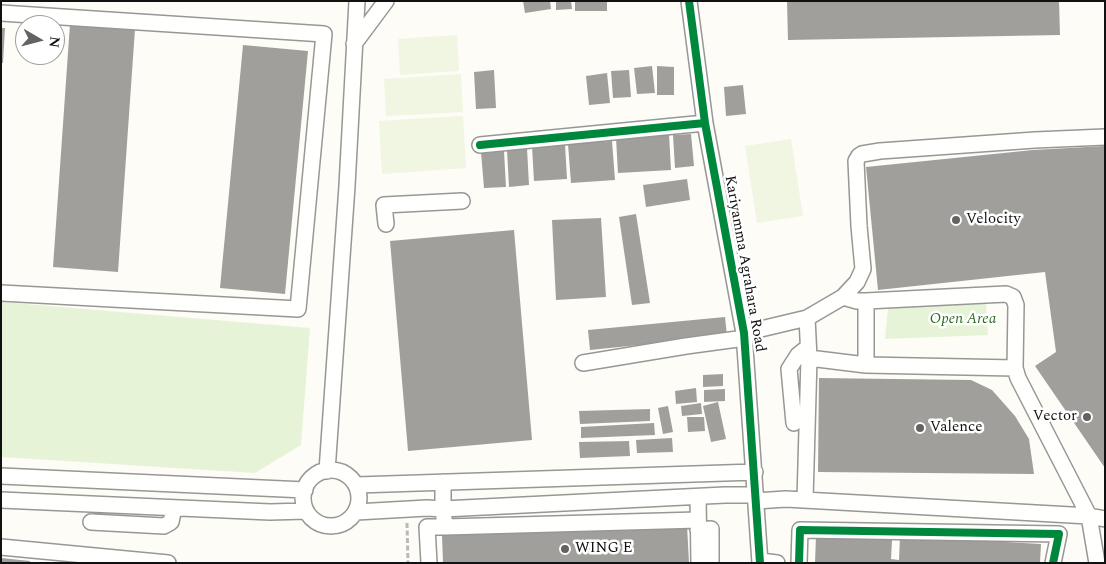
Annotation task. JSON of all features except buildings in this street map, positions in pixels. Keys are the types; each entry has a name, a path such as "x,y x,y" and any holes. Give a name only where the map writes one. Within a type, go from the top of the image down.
{"street":[{"path":"327,471 347,186 357,1"},
{"path":"354,44 386,1"},
{"name":"Kariyamma Agrahara Road","path":"688,1 705,123 745,335 760,562"},
{"path":"1,13 324,34 298,309 1,293"},
{"path":"480,145 705,123"},
{"path":"583,363 745,335 807,318 843,297 857,282 862,269 856,161 859,156 880,151 1105,137"},
{"path":"386,224 384,205 462,201"},
{"path":"843,297 857,301 1006,294 1013,297 1016,305 1015,368 1018,378 1089,516 1097,563"},
{"path":"866,301 866,365"},
{"path":"806,500 807,318"},
{"path":"794,423 789,369 798,355 808,352 866,365 1015,368"},
{"path":"327,471 342,472 350,477 356,485 359,494 359,503 351,519 335,526 326,526 311,518 306,511 304,503 307,484 317,474 327,471"},
{"path":"356,485 755,472"},
{"path":"1,476 305,490"},
{"path":"443,482 445,527"},
{"path":"356,512 698,497 806,500 1089,516 1105,519"},
{"path":"698,497 699,563"},
{"path":"1,500 270,512 306,511"},
{"path":"91,522 164,526 172,522 174,508"},
{"path":"429,563 427,527 698,525 711,529 712,563"},
{"path":"798,563 800,530 1059,534 1053,563"},
{"path":"1,547 168,563"},
{"path":"760,562 778,563"}],"path":[{"path":"407,516 408,563"}],"green space":[{"path":"457,35 459,71 400,75 398,39"},
{"path":"461,74 463,112 386,116 384,79"},
{"path":"463,116 466,168 382,174 379,121"},
{"path":"791,139 803,216 757,223 745,146"},
{"path":"2,302 310,328 301,445 255,473 1,457"},
{"name":"Open Area","path":"986,303 988,335 885,339 888,308"}],"cycle path":[{"path":"689,1 705,123 744,333 760,563"},
{"path":"480,145 705,123"},
{"path":"799,563 800,530 1059,534 1053,563"}],"place":[{"name":"Velocity","path":"956,220"},
{"name":"Vector","path":"1087,417"},
{"name":"Valence","path":"920,428"},
{"name":"WING E","path":"565,549"}]}
